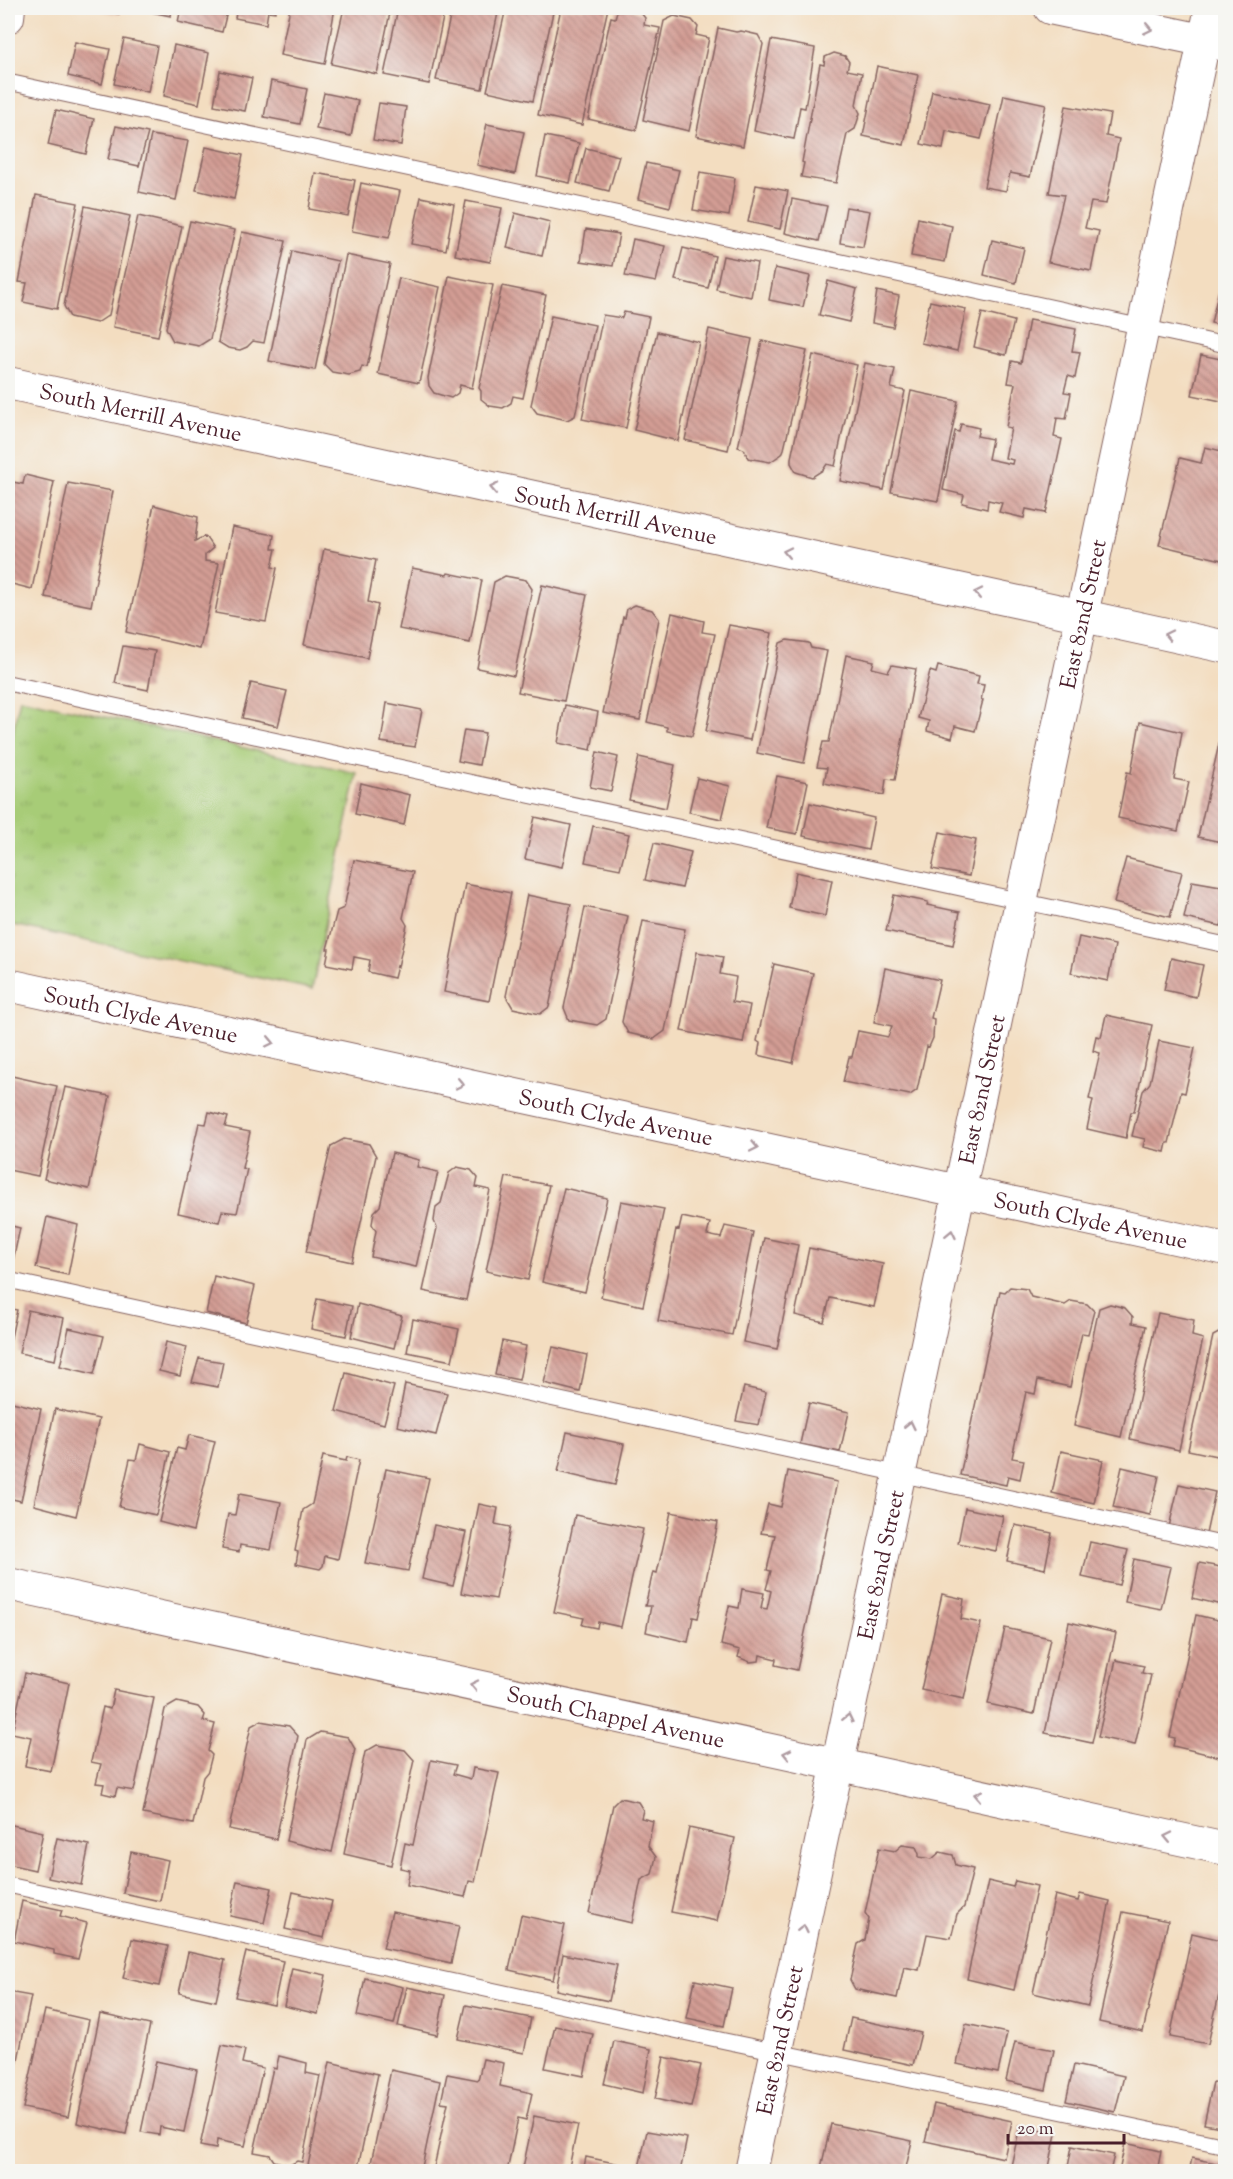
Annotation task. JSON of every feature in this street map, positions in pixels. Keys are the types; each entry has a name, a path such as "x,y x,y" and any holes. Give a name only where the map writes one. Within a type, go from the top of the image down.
{"street":[{"path":"8,17 9,8"},
{"path":"1050,8 1215,43"},
{"name":"East 82nd Street","path":"751,2172 1143,327 1215,43 1211,8"},
{"name":"South Merrill Avenue","path":"8,383 1226,647"},
{"name":"South Clyde Avenue","path":"8,985 1226,1250"},
{"name":"South Chappel Avenue","path":"8,1584 1226,1849"}],"lane":[{"path":"8,82 1226,345"},
{"path":"8,683 1226,945"},
{"path":"8,1280 1226,1545"},
{"path":"8,1885 776,2052 1226,2146"}],"green space":[{"path":"20,698 357,773 312,989 8,924 8,757"}],"building":[{"path":"93,8 120,8 119,14"},
{"path":"132,8 172,8 171,16"},
{"path":"181,8 228,8 222,32 178,22"},
{"path":"237,8 276,8 275,12 268,11 266,24 235,18"},
{"path":"290,8 335,8 325,64 280,55"},
{"path":"344,8 391,8 377,74 331,64"},
{"path":"398,8 445,8 429,84 384,75"},
{"path":"452,8 499,8 482,89 436,80"},
{"path":"506,8 554,8 533,101 487,91"},
{"path":"561,8 608,8 582,125 538,115"},
{"path":"626,8 641,13 645,18 644,25 660,28 636,130 588,119 611,17 615,18 617,11"},
{"path":"674,16 692,20 698,27 696,35 709,38 689,131 643,120 664,21"},
{"path":"718,28 758,35 763,44 743,146 696,136"},
{"path":"124,39 157,46 148,92 114,84"},
{"path":"771,40 815,48 805,108 800,107 794,139 754,131"},
{"path":"75,42 110,49 102,84 68,76"},
{"path":"174,45 209,53 199,104 164,96"},
{"path":"834,53 845,56 849,62 847,70 862,73 856,105 860,113 855,129 847,134 836,183 801,177 820,64 824,65 825,57"},
{"path":"877,66 918,75 904,145 863,136"},
{"path":"220,71 252,78 245,111 214,105"},
{"path":"271,81 307,89 300,124 264,117"},
{"path":"932,91 990,104 981,139 946,131 943,149 921,144"},
{"path":"324,93 358,100 351,136 316,129"},
{"path":"1004,95 1046,104 1030,177 1010,173 1006,191 984,187"},
{"path":"379,103 406,107 401,145 373,140"},
{"path":"1066,106 1110,114 1106,136 1119,139 1106,204 1091,202 1085,228 1099,231 1091,271 1048,262 1064,195 1049,193"},
{"path":"56,110 94,119 86,154 48,145"},
{"path":"487,124 524,132 515,174 477,165"},
{"path":"116,126 148,133 139,166 108,159"},
{"path":"151,135 188,141 176,200 139,192"},
{"path":"545,136 579,143 570,183 537,176"},
{"path":"206,147 243,155 234,199 196,190"},
{"path":"586,148 619,156 609,191 577,183"},
{"path":"646,163 679,170 670,207 638,199"},
{"path":"700,172 735,178 729,216 693,210"},
{"path":"315,173 355,180 348,216 309,209"},
{"path":"361,183 400,191 389,238 352,231"},
{"path":"756,185 788,191 780,229 748,222"},
{"path":"36,195 78,203 57,309 23,302 27,283 19,282"},
{"path":"421,197 454,204 446,250 411,244"},
{"path":"792,199 827,206 819,241 785,233"},
{"path":"466,201 502,208 490,262 455,255"},
{"path":"85,206 130,216 109,315 97,323 70,317 64,306"},
{"path":"846,207 870,211 863,247 840,243"},
{"path":"515,213 550,222 542,256 507,248"},
{"path":"138,216 182,226 158,336 113,327"},
{"path":"918,218 952,226 945,262 911,256"},
{"path":"190,221 235,230 210,339 199,346 173,341 166,328"},
{"path":"586,229 619,234 613,266 581,261"},
{"path":"242,232 286,241 264,343 253,341 240,350 228,348 218,342"},
{"path":"633,239 665,246 656,282 625,276"},
{"path":"992,240 1024,248 1016,283 984,275"},
{"path":"683,248 715,256 708,288 675,280"},
{"path":"292,251 338,261 315,370 269,361"},
{"path":"346,255 390,264 367,367 362,366 360,372 349,375 332,372 324,364"},
{"path":"723,256 757,263 751,297 716,289"},
{"path":"775,268 810,276 803,307 769,300"},
{"path":"449,276 493,285 472,388 460,385 458,393 451,398 434,393 429,386 428,378"},
{"path":"399,278 440,287 419,383 378,374"},
{"path":"828,281 857,289 849,322 819,315"},
{"path":"502,286 546,295 523,398 513,396 511,403 503,408 490,406 481,399 479,388"},
{"path":"1219,290 1226,292 1226,327 1211,323"},
{"path":"877,291 899,296 893,327 872,323"},
{"path":"930,301 966,309 957,351 921,343"},
{"path":"624,312 649,317 626,428 582,419 603,315 622,318"},
{"path":"982,313 1014,321 1006,355 974,347"},
{"path":"551,316 595,325 575,416 567,420 537,413 531,405"},
{"path":"1029,320 1076,329 1072,351 1080,352 1075,378 1068,376 1064,392 1071,393 1066,419 1057,418 1054,437 1062,439 1046,513 1026,509 1024,518 999,512 1002,503 988,500 987,509 962,503 964,495 943,490 955,431 959,432 961,424 979,428 977,436 992,439 988,459 1012,464 1013,460 1005,458 1011,428 1006,427 1015,384 1008,383 1012,361 1021,363"},
{"path":"709,329 752,339 728,450 685,440"},
{"path":"657,332 699,342 678,441 634,430"},
{"path":"762,341 807,351 784,449 782,454 770,462 748,458 744,449 738,447"},
{"path":"813,355 857,365 835,466 827,464 823,470 812,477 796,472 791,458"},
{"path":"1201,355 1226,360 1226,402 1192,395"},
{"path":"865,363 895,369 891,388 905,391 884,490 840,481"},
{"path":"911,391 958,401 938,501 891,492"},
{"path":"1205,447 1226,452 1226,491 1222,508 1226,509 1226,561 1159,545 1180,458 1201,463"},
{"path":"25,475 54,482 32,589 8,583 8,481 23,484"},
{"path":"68,483 113,491 91,606 45,597"},
{"path":"154,505 198,517 195,541 205,536 213,548 205,555 205,561 219,563 200,649 126,632"},
{"path":"232,527 274,535 272,549 276,549 272,567 277,568 266,622 215,613"},
{"path":"324,549 376,560 368,602 378,605 367,658 304,645"},
{"path":"412,568 482,580 470,643 399,629"},
{"path":"505,576 526,580 532,589 514,676 477,668 494,582"},
{"path":"542,585 587,595 564,701 518,692"},
{"path":"635,605 652,610 659,619 640,720 603,713 623,617 625,618 627,609"},
{"path":"672,613 704,621 702,632 715,634 692,736 667,731 667,727 647,722"},
{"path":"729,625 772,633 750,740 706,731"},
{"path":"787,640 809,643 811,648 827,651 804,763 757,753 780,643"},
{"path":"123,646 155,651 148,690 115,683"},
{"path":"846,655 874,661 872,668 888,672 892,665 916,669 895,780 886,779 884,795 824,783 827,768 817,767 823,742 829,742"},
{"path":"938,666 979,676 977,684 984,685 981,700 983,700 975,731 955,726 952,738 927,731 929,721 918,718 930,671 936,673"},
{"path":"251,683 287,691 278,726 242,718"},
{"path":"387,703 422,710 415,747 381,742"},
{"path":"565,705 598,712 591,750 558,743"},
{"path":"1140,722 1182,732 1174,779 1189,782 1178,831 1118,818 1127,772 1131,773"},
{"path":"464,730 485,733 479,765 458,761"},
{"path":"1221,735 1226,736 1226,843 1198,837"},
{"path":"597,752 618,757 611,791 590,787"},
{"path":"639,757 675,765 666,808 629,800"},
{"path":"777,776 808,782 797,834 766,828"},
{"path":"697,778 730,786 722,819 689,812"},
{"path":"361,783 410,795 404,825 355,814"},
{"path":"810,803 874,818 868,850 803,836"},
{"path":"535,817 571,825 562,867 525,859"},
{"path":"593,826 629,834 620,869 585,862"},
{"path":"940,832 976,840 969,876 932,869"},
{"path":"654,843 691,852 682,888 645,880"},
{"path":"1126,858 1182,872 1170,917 1114,903"},
{"path":"354,860 413,872 403,918 407,925 394,978 368,972 370,960 354,957 352,969 326,964 329,949 327,949 337,911 344,908"},
{"path":"796,872 832,880 825,916 789,908"},
{"path":"1192,881 1226,887 1226,910 1221,926 1184,918"},
{"path":"465,884 511,893 489,1001 444,992"},
{"path":"527,895 571,904 549,1007 540,1014 513,1008 506,996"},
{"path":"894,895 960,912 953,945 886,931"},
{"path":"585,907 628,916 606,1019 597,1025 569,1020 564,1008"},
{"path":"643,921 685,929 665,1031 654,1039 628,1033 622,1022"},
{"path":"1079,937 1115,945 1108,981 1071,973"},
{"path":"697,952 723,957 720,974 736,977 732,1002 750,1005 743,1043 681,1031"},
{"path":"1171,958 1203,965 1196,997 1164,990"},
{"path":"774,964 813,973 793,1063 758,1055 760,1043 757,1041"},
{"path":"885,968 940,980 931,1018 934,1019 933,1038 929,1047 927,1046 917,1090 910,1095 843,1082 858,1031 888,1037 892,1026 874,1022"},
{"path":"1106,1015 1152,1025 1134,1112 1131,1112 1126,1138 1087,1129 1093,1100 1089,1099 1100,1053 1093,1051 1096,1036 1101,1037"},
{"path":"1159,1041 1195,1048 1185,1093 1181,1092 1165,1152 1143,1147 1145,1139 1132,1136 1143,1091 1150,1083"},
{"path":"12,1076 57,1086 38,1176 8,1170 8,1099"},
{"path":"65,1087 110,1096 89,1189 44,1179"},
{"path":"209,1112 228,1117 225,1127 250,1132 242,1168 247,1169 237,1213 222,1211 219,1222 178,1213 199,1123 206,1124"},
{"path":"344,1139 369,1144 376,1156 352,1262 306,1252 331,1146"},
{"path":"392,1153 419,1160 417,1167 438,1172 416,1267 371,1257 376,1231 372,1224 374,1212 380,1206"},
{"path":"457,1167 471,1170 478,1178 476,1187 490,1190 466,1300 423,1291 437,1228 434,1221 436,1207 441,1203 449,1173"},
{"path":"506,1177 549,1185 528,1280 486,1271"},
{"path":"564,1188 607,1198 585,1292 542,1282"},
{"path":"621,1201 664,1209 643,1306 601,1297"},
{"path":"47,1217 78,1225 68,1275 36,1268"},
{"path":"682,1217 710,1223 707,1235 721,1238 725,1226 753,1232 732,1335 658,1321 676,1229 679,1230"},
{"path":"8,1225 20,1228 11,1270 8,1269"},
{"path":"764,1238 798,1245 777,1349 743,1342"},
{"path":"809,1248 883,1264 874,1307 830,1298 824,1322 795,1315"},
{"path":"214,1276 255,1286 246,1323 206,1313"},
{"path":"1010,1287 1027,1289 1031,1297 1065,1305 1071,1301 1087,1304 1094,1311 1088,1334 1082,1333 1070,1387 1038,1380 1035,1394 1026,1392 1012,1458 1024,1460 1020,1479 1008,1476 1006,1485 960,1475 1000,1291 1005,1292"},
{"path":"317,1299 352,1306 346,1336 311,1329"},
{"path":"358,1304 402,1316 394,1348 351,1337"},
{"path":"1110,1304 1125,1308 1133,1317 1132,1323 1146,1326 1121,1437 1074,1426 1099,1308"},
{"path":"8,1308 17,1310 8,1351"},
{"path":"28,1310 64,1318 55,1360 19,1353"},
{"path":"1158,1313 1194,1320 1192,1336 1203,1339 1179,1450 1130,1439"},
{"path":"413,1319 459,1329 452,1361 407,1352"},
{"path":"69,1328 104,1336 94,1374 60,1366"},
{"path":"1226,1329 1226,1458 1188,1450 1213,1336"},
{"path":"502,1341 526,1346 519,1380 495,1375"},
{"path":"166,1342 187,1347 180,1376 159,1371"},
{"path":"553,1347 587,1355 580,1392 544,1383"},
{"path":"199,1358 223,1362 218,1387 192,1382"},
{"path":"346,1373 394,1386 384,1424 336,1411"},
{"path":"405,1384 447,1393 436,1435 397,1426"},
{"path":"744,1387 766,1392 759,1425 736,1421"},
{"path":"8,1401 41,1409 21,1501 8,1498"},
{"path":"809,1403 849,1412 840,1452 800,1444"},
{"path":"55,1409 99,1419 76,1516 34,1505"},
{"path":"567,1432 624,1444 615,1485 558,1472"},
{"path":"189,1435 215,1441 193,1531 159,1522 177,1448 185,1450"},
{"path":"140,1444 170,1452 156,1515 119,1507 130,1459 136,1460"},
{"path":"1061,1451 1103,1460 1094,1503 1052,1493"},
{"path":"323,1456 346,1461 347,1457 359,1460 338,1559 325,1556 320,1569 296,1564 298,1552 295,1551 303,1510 312,1504"},
{"path":"1122,1467 1159,1476 1150,1515 1113,1507"},
{"path":"386,1469 429,1478 408,1571 365,1563"},
{"path":"788,1471 837,1482 797,1670 775,1665 776,1659 760,1655 759,1661 750,1662 738,1657 740,1650 721,1645 729,1606 739,1608 742,1589 764,1593 761,1608 767,1609 771,1591 766,1589 771,1571 767,1570 775,1535 761,1533 768,1504 781,1507"},
{"path":"1179,1484 1215,1492 1206,1534 1169,1527"},
{"path":"239,1494 281,1502 271,1550 240,1545 239,1552 222,1549 228,1514 235,1515"},
{"path":"479,1504 498,1508 495,1524 510,1527 496,1599 461,1593"},
{"path":"965,1508 1003,1516 996,1551 958,1543"},
{"path":"671,1512 718,1522 698,1618 693,1617 688,1642 646,1632 651,1606 645,1606 653,1572 657,1573"},
{"path":"575,1515 643,1529 621,1627 598,1622 597,1628 582,1625 584,1618 554,1612"},
{"path":"434,1525 466,1532 453,1586 422,1579"},
{"path":"1015,1525 1052,1533 1045,1569 1007,1561"},
{"path":"1090,1542 1128,1550 1119,1585 1082,1577"},
{"path":"1134,1559 1171,1567 1161,1609 1125,1602"},
{"path":"1199,1563 1226,1568 1226,1606 1192,1598"},
{"path":"942,1594 964,1599 961,1619 981,1623 964,1699 921,1690"},
{"path":"1196,1615 1226,1622 1226,1732 1220,1757 1173,1746 1175,1738 1170,1737"},
{"path":"1069,1622 1116,1633 1092,1743 1045,1733"},
{"path":"1005,1628 1050,1638 1034,1714 988,1704"},
{"path":"1116,1660 1144,1666 1142,1673 1151,1675 1135,1745 1098,1737"},
{"path":"25,1673 69,1683 51,1771 25,1766 31,1737 12,1733"},
{"path":"114,1690 154,1698 134,1791 117,1788 115,1796 102,1793 104,1784 96,1783 101,1764 91,1762 103,1707 110,1709"},
{"path":"177,1702 198,1707 205,1715 203,1721 215,1724 208,1751 212,1755 208,1771 203,1777 193,1824 143,1814 165,1709"},
{"path":"260,1721 289,1726 298,1736 276,1839 229,1829 251,1726"},
{"path":"320,1732 348,1737 355,1749 332,1852 286,1841 307,1740"},
{"path":"377,1745 405,1750 414,1760 391,1865 344,1854 365,1752"},
{"path":"431,1760 456,1765 453,1774 471,1779 473,1768 499,1773 475,1882 469,1881 465,1897 407,1885 410,1870 400,1868 405,1843 413,1845"},
{"path":"620,1798 638,1802 643,1810 641,1818 653,1821 648,1846 656,1857 652,1874 641,1880 632,1923 589,1913 613,1805"},
{"path":"8,1824 43,1832 35,1870 8,1864"},
{"path":"689,1828 735,1838 717,1921 671,1912"},
{"path":"57,1838 89,1845 81,1885 48,1878"},
{"path":"902,1845 916,1847 919,1857 932,1859 940,1852 953,1855 956,1865 973,1869 964,1907 957,1914 951,1938 927,1934 919,1970 904,1967 897,1998 855,1989 850,1980 858,1944 865,1940 869,1919 865,1913 879,1848 895,1851"},
{"path":"131,1852 168,1860 160,1901 123,1893"},
{"path":"237,1881 272,1888 264,1923 230,1916"},
{"path":"988,1881 1013,1887 1015,1881 1037,1886 1014,1990 967,1979"},
{"path":"293,1892 332,1901 324,1938 285,1929"},
{"path":"1080,1894 1110,1901 1088,2006 1033,1993 1055,1895 1078,1901"},
{"path":"22,1901 62,1910 60,1916 87,1923 78,1959 54,1954 54,1950 14,1941"},
{"path":"392,1912 459,1926 451,1963 383,1948"},
{"path":"1123,1912 1168,1921 1143,2032 1099,2022"},
{"path":"521,1915 565,1925 553,1980 509,1970"},
{"path":"1192,1933 1226,1941 1226,1963 1208,2044 1170,2037"},
{"path":"132,1939 168,1946 159,1986 123,1978"},
{"path":"188,1952 225,1960 216,2001 179,1993"},
{"path":"246,1952 283,1961 274,2005 235,1997"},
{"path":"563,1954 617,1965 609,2001 556,1990"},
{"path":"292,1968 326,1975 318,2014 284,2006"},
{"path":"365,1978 403,1987 394,2024 357,2016"},
{"path":"695,1980 732,1988 724,2026 687,2018"},
{"path":"407,1987 445,1995 437,2035 398,2026"},
{"path":"8,1992 31,1996 9,2104 8,2103"},
{"path":"466,2005 531,2018 524,2053 458,2039"},
{"path":"45,2010 89,2020 68,2117 23,2108"},
{"path":"100,2014 150,2025 126,2134 77,2123"},
{"path":"851,2018 921,2033 913,2065 844,2050"},
{"path":"966,2024 1007,2033 998,2073 957,2064"},
{"path":"555,2026 593,2034 584,2076 545,2068"},
{"path":"614,2041 651,2049 643,2093 604,2084"},
{"path":"1015,2042 1054,2050 1046,2090 1006,2081"},
{"path":"222,2045 245,2050 242,2063 263,2068 245,2146 217,2140 216,2149 200,2146"},
{"path":"279,2056 307,2063 306,2073 320,2076 302,2162 297,2161 290,2165 274,2161 270,2155 254,2152 273,2068 276,2069"},
{"path":"664,2057 701,2065 691,2107 655,2099"},
{"path":"483,2059 504,2063 500,2086 532,2093 526,2120 518,2118 507,2172 433,2172 448,2103 441,2102 447,2074 478,2080"},
{"path":"156,2061 197,2070 184,2132 160,2127 159,2135 141,2132"},
{"path":"330,2062 378,2074 357,2172 307,2170"},
{"path":"1074,2065 1124,2076 1115,2112 1066,2101"},
{"path":"391,2070 440,2081 421,2172 369,2172"},
{"path":"1213,2082 1226,2085 1226,2128 1204,2124"},
{"path":"934,2104 1012,2121 1004,2158 925,2141"},
{"path":"534,2116 578,2125 568,2172 522,2172"},
{"path":"831,2124 912,2141 905,2172 820,2172"},
{"path":"1020,2126 1056,2134 1048,2172 1036,2172 1011,2166"},
{"path":"647,2131 687,2138 680,2172 638,2172"},
{"path":"1125,2143 1161,2151 1157,2172 1119,2172"},
{"path":"1072,2146 1114,2155 1110,2172 1067,2172"},
{"path":"586,2157 629,2166 627,2172 583,2172"},
{"path":"1192,2158 1226,2165 1226,2172 1189,2172"}]}
